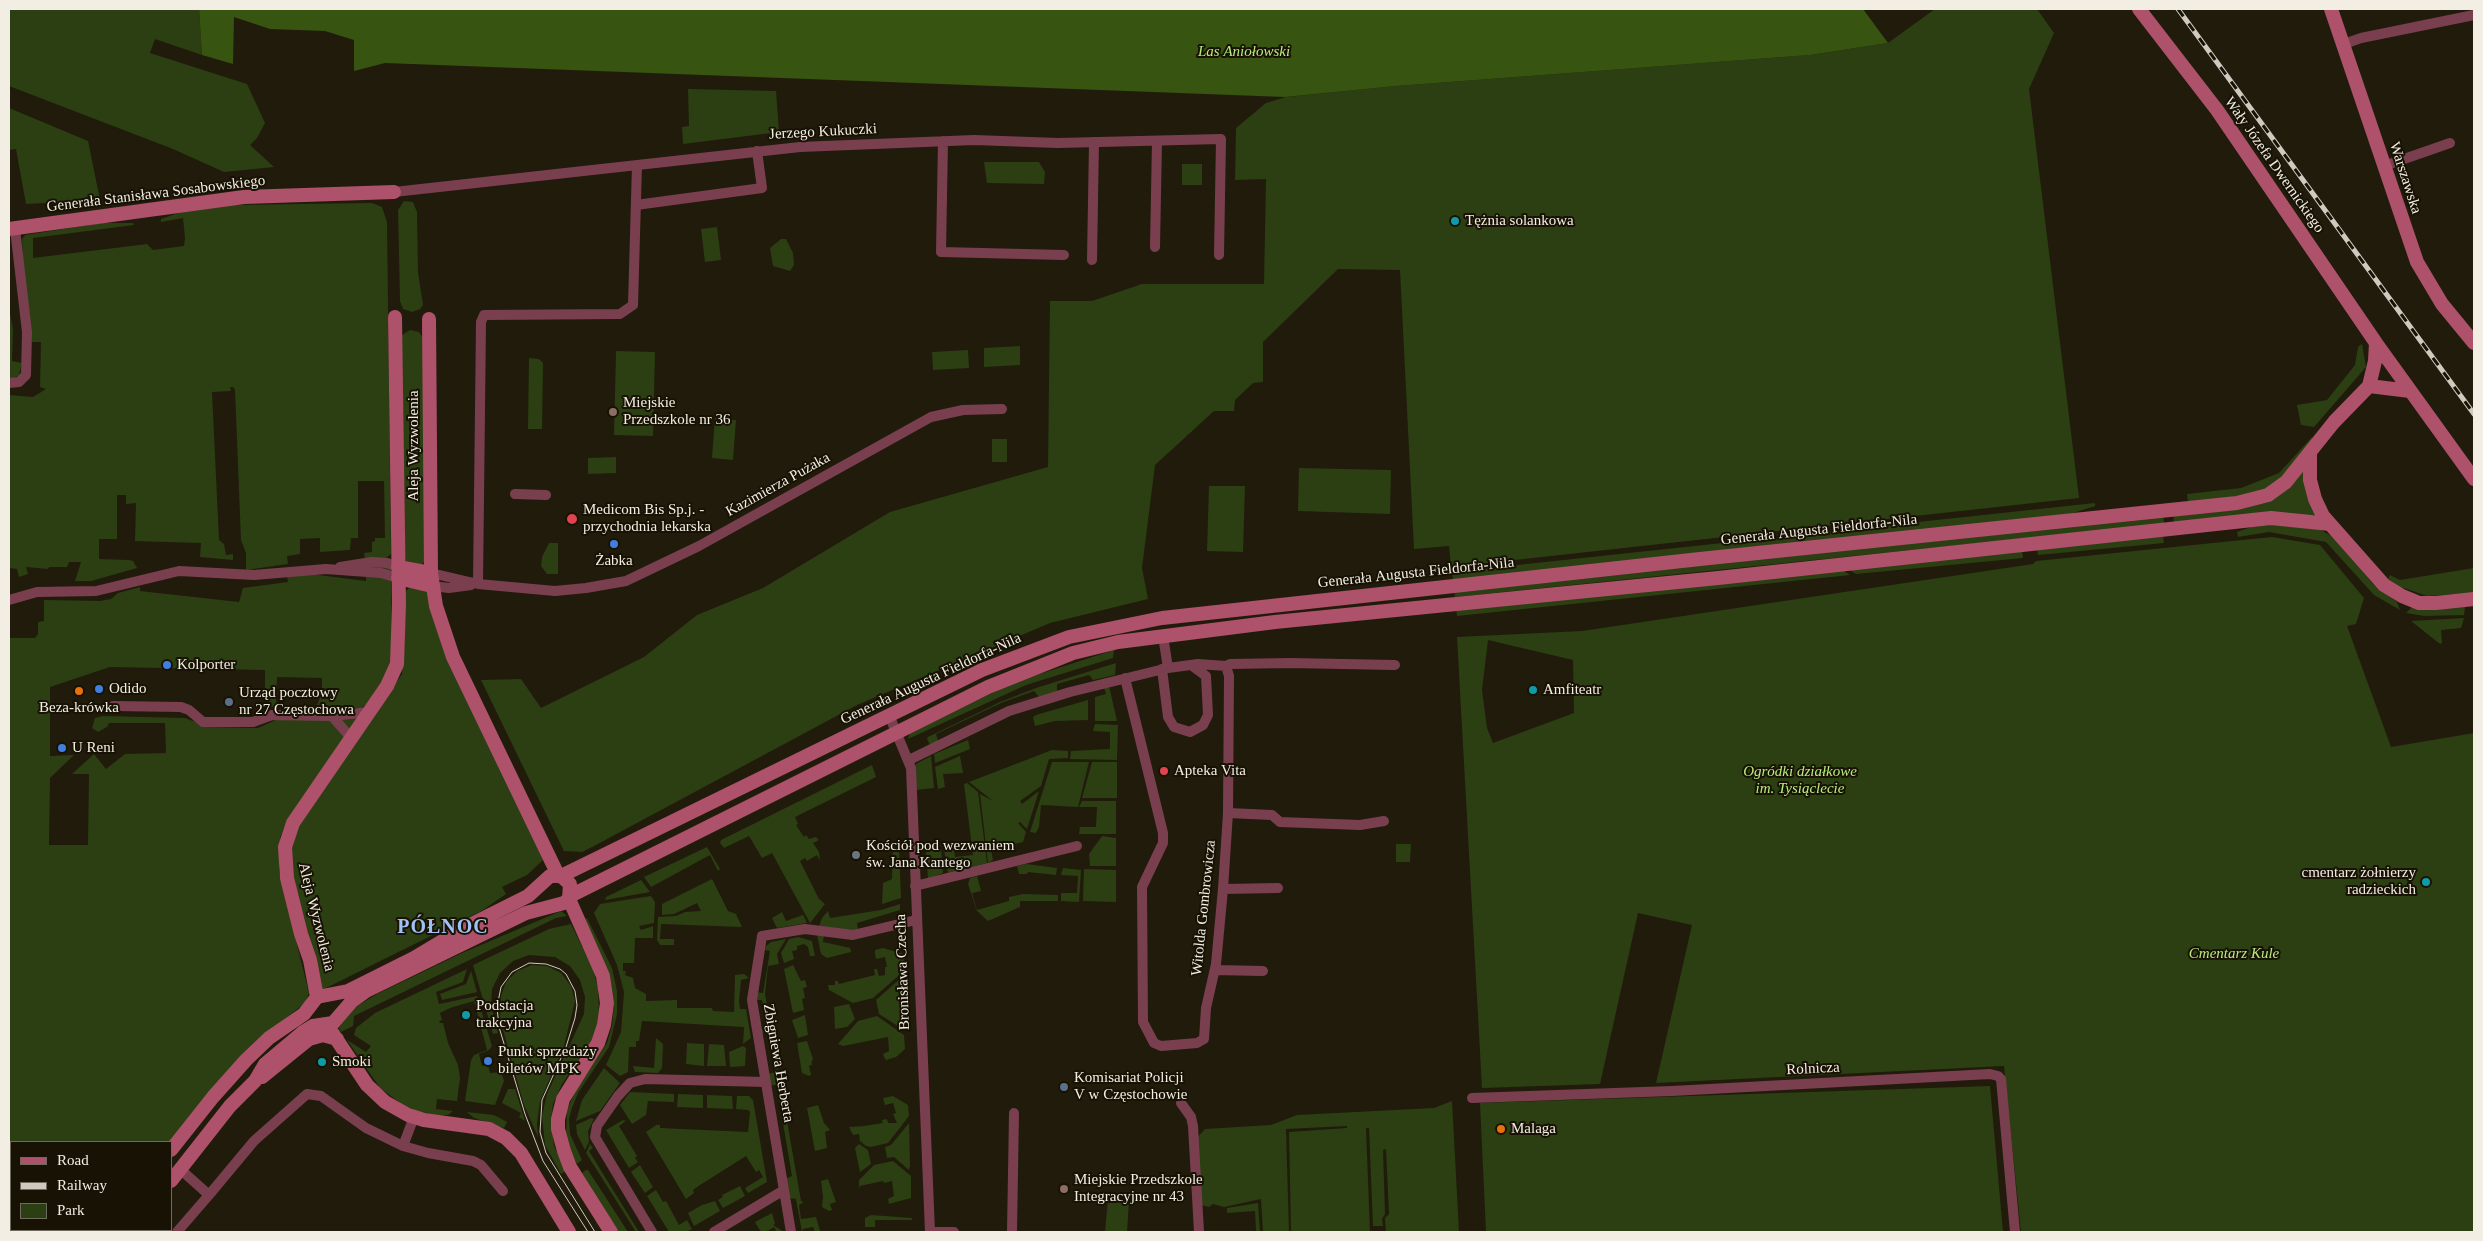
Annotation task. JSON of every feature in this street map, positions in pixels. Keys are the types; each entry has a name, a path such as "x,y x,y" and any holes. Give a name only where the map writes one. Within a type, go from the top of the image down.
{"street":[{"name":"Wały Józefa Dwernickiego","path":"2139,9 2217,110 2376,343 2474,479"},
{"name":"Warszawska","path":"2332,9 2417,262 2442,304 2474,342"},
{"path":"2344,44 2361,38 2474,15"},
{"name":"Jerzego Kukuczki","path":"428,189 800,147 943,142 1221,140 1219,255"},
{"path":"1155,247 1157,141"},
{"path":"943,142 941,252 1064,255"},
{"path":"1092,260 1094,142"},
{"path":"2384,166 2450,143"},
{"path":"636,204 762,188 757,151"},
{"path":"478,584 481,322 484,315 620,314 633,305 637,165"},
{"name":"Generała Stanisława Sosabowskiego","path":"12,229 244,197 394,192 428,189"},
{"path":"9,383 19,382 26,374 27,332 12,229"},
{"name":"Aleja Wyzwolenia","path":"317,997 310,960 301,934 287,878 285,847 293,823 387,686 397,664 398,572 395,317"},
{"name":"Aleja Wyzwolenia","path":"429,319 432,580 442,625 453,657 559,875"},
{"path":"2376,343 2375,361 2369,386 2410,391"},
{"name":"Generała Augusta Fieldorfa-Nila","path":"317,997 348,990 414,958 466,927 528,896 545,880 559,875 888,715 1022,654 1069,637 1115,626 1162,618 1444,586 2237,503 2259,498 2286,482 2310,455 2334,422 2369,386"},
{"name":"Kazimierza Pużaka","path":"432,580 449,588 478,584 555,591 626,581 700,546 931,417 963,410 1002,409"},
{"path":"2310,455 2310,480 2315,499 2323,516 2384,585 2402,596 2419,602 2436,603 2474,599"},
{"path":"515,494 546,495"},
{"name":"Generała Augusta Fieldorfa-Nila","path":"172,1180 230,1106 255,1081 266,1064 281,1049 303,1032 332,1023 352,1001 366,991 526,913 559,906 570,897 896,731 988,687 1073,653 1118,642 1275,622 1718,578 2271,518 2330,524"},
{"path":"9,600 37,592 96,591 179,571 254,575 326,569 372,562 387,563 398,572 432,580"},
{"path":"1163,636 1168,717 1174,727 1190,732 1203,725 1208,715 1206,676 1191,665"},
{"path":"909,760 1009,711 1125,678 1165,669 1191,665 1217,664 1226,666 1230,664 1290,662 1395,665"},
{"name":"Witolda Gombrowicza","path":"1125,678 1163,834 1163,844 1142,887 1143,1022 1154,1043 1161,1046 1197,1043 1204,1039 1206,1008 1215,970 1223,889 1228,813 1229,676 1226,666"},
{"path":"113,706 181,707 189,710 203,722 257,722 272,715 332,716 369,712"},
{"name":"Bronisława Czecha","path":"888,715 909,760 930,1232"},
{"path":"332,716 351,738"},
{"path":"1228,813 1272,815 1280,822 1360,825 1384,821"},
{"path":"915,886 1077,846"},
{"path":"559,875 570,884 570,897 603,976 607,1003 604,1026 598,1043 563,1099 558,1119 558,1129 570,1167 611,1232"},
{"path":"1223,889 1278,888"},
{"name":"Zbigniewa Herberta","path":"791,1232 752,1000 762,936 805,929 853,935 916,920"},
{"path":"1215,970 1263,971"},
{"path":"172,1149 213,1097 246,1060 269,1038 304,1014 317,997"},
{"path":"309,1008 312,1017 324,1024 337,1039 366,1085 385,1102 414,1117 489,1129 506,1138 521,1152 569,1232"},
{"path":"255,1081 271,1071 309,1040 323,1035 337,1039"},
{"name":"Rolnicza","path":"1472,1098 1672,1092 1990,1074 1998,1076 2000,1079 2015,1232"},
{"path":"652,1232 595,1137 597,1126 618,1096 630,1083 645,1079 766,1082"},
{"path":"177,1232 254,1141 306,1094 314,1093 366,1128 403,1146 428,1154 473,1161 481,1165 503,1192"},
{"path":"1181,1103 1191,1117 1193,1126 1199,1232"},
{"path":"1012,1232 1014,1113"},
{"path":"403,1146 414,1117"},
{"path":"180,1169 209,1195"},
{"path":"714,1232 784,1190"},
{"path":"930,1232 954,1232"}],"green space":[{"path":"9,9 199,9 202,55 155,39 150,53 247,84 265,123 257,138 250,145 274,167 224,172 173,149 9,86"},
{"name":"Las Aniołowski","path":"199,9 1863,9 1888,43 1810,55 1396,86 1285,97 385,63 354,71 354,40 325,31 270,29 234,17 233,64 202,55"},
{"path":"1935,9 2037,9 2054,33 2029,89 2079,498 1451,567 1449,546 1414,549 1400,270 1338,269 1263,342 1263,382 1253,383 1235,400 1234,411 1214,411 1155,465 1142,568 1148,599 1050,623 857,705 582,852 564,851 481,680 521,679 541,708 644,657 697,615 763,588 890,512 1048,467 1050,301 1092,301 1142,284 1264,284 1266,179 1235,180 1236,128 1266,103 1286,97 1396,86 1810,55 1888,43"},
{"path":"688,89 776,91 779,132 683,144 682,127 689,126"},
{"path":"9,108 88,141 100,200 26,204 16,149 9,150"},
{"path":"984,162 1039,162 1045,172 1044,184 987,183"},
{"path":"1182,164 1202,164 1202,185 1182,185"},
{"path":"404,201 413,202 417,212 418,272 423,305 420,309 412,312 403,309 400,301 398,210"},
{"path":"372,203 382,207 387,222 391,554 386,558 365,560 364,553 372,552 372,542 375,541 375,538 385,538 384,481 358,481 358,538 351,538 350,550 320,552 320,538 300,539 300,554 287,556 288,564 246,570 246,553 241,540 235,390 233,387 230,387 231,391 212,392 219,540 224,544 226,555 233,554 233,560 200,557 201,543 135,541 136,503 126,504 126,495 117,495 117,539 99,539 99,559 129,560 133,561 137,568 91,581 75,581 81,562 69,562 67,567 49,567 48,569 26,567 28,574 19,577 17,569 9,568 9,395 33,397 46,389 40,387 41,342 31,342 23,262 22,239 25,235 102,223 133,223 134,225 33,238 33,258 147,244 153,250 184,246 183,218 161,222 161,219 184,211 230,205"},
{"path":"717,227 721,260 705,262 701,229"},
{"path":"781,239 786,239 793,253 794,265 790,271 773,266 770,248"},
{"path":"9,308 13,329 12,361 22,363 19,375 14,378 10,378 9,371"},
{"path":"410,330 419,332 424,339 424,562 421,565 405,564 400,340 402,335"},
{"path":"2362,344 2366,367 2314,427 2301,425 2297,405 2327,400 2355,365 2358,347"},
{"path":"1020,346 1020,365 984,367 984,348"},
{"path":"968,350 969,368 933,370 932,352"},
{"path":"616,351 655,352 653,436 614,435"},
{"path":"529,358 539,359 543,363 542,429 528,429"},
{"path":"715,418 736,420 733,460 712,458"},
{"path":"2312,437 2315,440 2288,472 2272,486 2259,492 2241,496 2188,502 2187,494 2241,488 2279,473"},
{"path":"992,439 1007,439 1007,462 992,462"},
{"path":"616,457 616,473 588,474 588,458"},
{"path":"1299,468 1391,470 1390,514 1298,511"},
{"path":"2303,468 2320,515 2174,523 2173,514 2247,506"},
{"path":"1209,486 1245,486 1243,552 1207,551"},
{"path":"2095,503 2095,506 2070,514 1453,580 1452,572"},
{"path":"2163,514 2164,524 1455,597 1454,590"},
{"path":"2281,524 2321,530 2335,538 2373,584 2397,602 2400,610 2374,595 2326,542 2269,532 2238,537 2237,532 2251,527"},
{"path":"2163,536 2164,543 2038,555 2037,548"},
{"path":"2272,537 2320,545 2364,598 2356,624 2347,626 2391,747 2474,733 2474,1232 2021,1232 2004,1066 1656,1083 1692,925 1638,913 1600,1084 1482,1088 1457,637 1582,631 2033,564 2036,561","holes":["1488,640 1573,660 1574,713 1493,743 1487,728 1482,690"]},
{"path":"549,543 558,543 558,574 547,574 541,566 542,557"},
{"path":"2022,550 2023,558 1856,574 1846,568"},
{"path":"366,567 391,567 392,653 389,671 367,704 362,708 316,708 322,692 322,678 277,677 276,707 265,706 265,670 110,667 50,687 50,756 74,755 50,778 49,845 88,845 89,774 72,774 94,754 106,769 125,754 166,753 165,723 109,723 107,727 98,732 92,728 95,718 103,716 185,718 209,727 258,728 276,720 356,717 357,719 285,825 280,838 279,872 309,993 305,1003 257,1041 171,1141 10,1141 10,1231 102,1231 9,1232 9,638 35,638 38,634 38,622 44,621 44,600 100,601 111,599 118,593 140,587 140,591 239,602 243,588 288,582 287,576 310,574 366,581"},
{"path":"2474,568 2474,593 2427,596 2398,586 2388,579 2390,575 2400,580"},
{"path":"1841,569 1850,575 1457,616 1456,609"},
{"path":"416,586 428,590 543,860 527,875 502,887 506,894 483,910 322,990 292,874 291,847 301,821 402,674 403,594 409,588"},
{"path":"2412,607 2465,607 2464,615 2424,616 2406,613"},
{"path":"2464,618 2461,628 2441,630 2442,643 2440,644 2411,621"},
{"path":"1114,650 1113,658 1026,685 908,739 910,732 1015,682"},
{"path":"1116,663 1115,675 1093,680 1089,675 1057,684 1057,692 1039,697 1034,691 1001,703 936,734 938,741 930,745 927,739 928,737 1000,702 1036,688"},
{"path":"1109,686 1117,721 1095,721 1095,697 1106,694 1104,688"},
{"path":"1088,700 1088,720 1055,721 1035,726 1033,717 1036,715"},
{"path":"1095,724 1118,725 1117,760 1070,759 1071,751 1110,749 1110,732 1093,731"},
{"path":"968,740 970,749 935,763 934,754"},
{"path":"1052,750 1068,751 1068,758 1049,759 1041,786 1020,801 1022,804 1039,791 1027,829 1020,822 1018,823 1026,832 1023,842 991,850 993,860 988,863 980,794 993,801 969,782"},
{"path":"931,756 934,788 916,790 916,764"},
{"path":"960,756 963,773 943,774 945,787 938,789 935,767"},
{"path":"1052,762 1089,762 1078,807 1041,805 1039,827 1036,833 1030,832"},
{"path":"1092,762 1117,762 1117,798 1082,798"},
{"path":"872,765 876,777 795,817 798,824 796,825 804,837 806,835 809,839 816,837 819,840 813,843 819,852 820,861 817,855 807,861 805,858 800,861 819,899 825,904 810,923 772,853 762,858 749,836 724,848 720,843 721,840"},
{"path":"967,783 978,792 987,863 948,873 944,849 954,849 955,857 973,855 964,784"},
{"path":"1082,801 1116,801 1116,834 1079,834 1080,827 1096,827 1097,807 1079,807"},
{"path":"1102,836 1116,838 1116,866 1090,866 1089,854"},
{"path":"1396,844 1411,844 1410,862 1396,862"},
{"path":"893,846 899,847 901,898 882,904 883,883 892,879"},
{"path":"707,847 720,869 718,871 710,855 651,887 644,877"},
{"path":"941,849 943,873 928,879 926,851"},
{"path":"1026,864 1057,868 1056,875 1028,872 1027,874 1019,874 1017,866"},
{"path":"1063,868 1081,870 1079,902 1061,901 1061,893 1077,893 1078,876 1061,875"},
{"path":"1084,869 1116,870 1116,902 1083,901"},
{"path":"977,876 981,891 972,893 977,910 1009,901 1009,897 1023,894 1058,895 1058,901 1020,901 1020,907 988,921 977,911 968,884 970,878"},
{"path":"712,879 728,911 736,914 742,927 661,924 660,939 674,939 674,945 660,945 657,940 658,917 701,911 697,903 674,914 662,915 662,904"},
{"path":"641,880 650,892 605,900 606,897"},
{"path":"651,896 655,902 654,923 639,926 641,930 653,926 653,938 635,938 634,963 623,963 623,971 626,971 625,975 633,978 635,988 646,994 646,1001 677,1000 677,1008 712,1008 713,1011 734,1012 735,975 744,974 749,978 741,980 739,1001 740,1009 746,1009 751,1038 743,1044 744,1027 642,1021 639,1041 636,1041 636,1047 629,1047 628,1072 620,1076 606,1065 621,1032 624,992 617,965 594,913 600,904"},
{"path":"900,904 900,910 857,923 858,930 848,931 819,926 822,918 828,911 830,918 881,910"},
{"path":"561,911 567,916 556,918 354,1016 353,1026 341,1032 338,1027 347,1012 377,994 462,953"},
{"path":"782,912 786,921 803,915 807,923 777,928 772,918"},
{"path":"587,918 612,968 617,991 617,1014 609,1047 578,1093 569,1119 570,1134 582,1160 577,1164 571,1153 566,1136 567,1110 576,1090 607,1043 612,1026 614,1003 610,977 584,920"},
{"path":"571,924 593,969 598,988 599,1015 597,1029 590,1044 562,1084 553,1104 551,1119 554,1146 566,1171 561,1174 545,1145 542,1116 547,1094 584,1014 585,997 580,980 570,966 555,957 529,955 513,961 500,973 492,989 491,1006 498,1033 493,1034 473,965 549,929"},
{"path":"817,935 824,935 823,942 850,948 851,952 827,958 821,954"},
{"path":"798,937 812,941 815,956 810,956 808,947 804,944 797,946 797,950 792,951 794,959 784,963 781,953 789,939"},
{"path":"786,939 777,954 779,964 768,966 765,994 780,1084 769,1086 768,1074 775,1072 768,1032 761,1033 760,1030 767,1028 762,1000 755,1000 755,992 763,993 770,951 765,950 766,946 771,942"},
{"path":"883,948 904,954 905,970 873,998 853,1003 829,990 828,985 835,985 835,981 838,981 839,984 875,975 874,969 877,969 879,976 885,975 885,967 887,967 885,957 876,959 875,953 875,950"},
{"path":"532,965 547,966 561,973 571,986 575,1001 564,1046 540,1101 537,1124 538,1137 524,1105 500,1019 501,996 506,982 517,971"},
{"path":"793,965 801,981 805,980 807,987 803,988 805,998 802,999 804,1010 793,1013 784,969"},
{"path":"467,969 463,982 436,992 439,1004 477,996 492,1046 489,1050 479,1054 482,1066 488,1064 490,1073 501,1072 504,1081 495,1105 465,1101 471,1060 474,1055 487,1050 474,1001 450,1008 440,1013 442,1020 439,1021 443,1023 448,1043 458,1065 460,1078 457,1101 437,1099 436,1109 453,1111 448,1115 436,1115 417,1111 403,1105 380,1088 347,1040 366,1052 371,1046 354,1035 356,1028 375,1013"},
{"path":"471,971 477,992 442,1000 440,994 466,984"},
{"path":"905,977 902,1001 904,1030 879,1014 876,1000 901,978"},
{"path":"849,1004 855,1019 847,1027 835,1029 834,1007"},
{"path":"805,1015 808,1035 798,1038 792,1020"},
{"path":"877,1016 904,1035 905,1049 896,1057 886,1060 884,1057 883,1054 889,1051 888,1037 843,1046 838,1044 858,1021"},
{"path":"656,1038 663,1044 662,1068 658,1073 635,1072 633,1066 654,1068"},
{"path":"807,1041 813,1059 811,1063 813,1064 809,1066 811,1075 809,1076 802,1073 797,1043"},
{"path":"687,1043 704,1044 704,1066 686,1064"},
{"path":"709,1044 724,1045 726,1066 707,1066"},
{"path":"743,1046 746,1048 745,1066 730,1067 729,1052"},
{"path":"604,1068 620,1083 600,1111 576,1121 582,1100"},
{"path":"1990,1086 2003,1232 1486,1232 1480,1103"},
{"path":"781,1087 801,1201 804,1202 799,1205 801,1219 816,1217 820,1231 815,1232 813,1227 803,1229 802,1232 796,1199 789,1198 785,1179 792,1176 777,1088"},
{"path":"508,1089 515,1089 525,1121 519,1117 521,1113 502,1103"},
{"path":"630,1092 674,1094 674,1102 648,1101 646,1115 632,1124 620,1105"},
{"path":"678,1094 703,1095 703,1108 677,1107"},
{"path":"707,1095 732,1096 733,1109 707,1108"},
{"path":"737,1096 749,1096 753,1100 767,1182 748,1193 745,1188 763,1177 759,1170 756,1172 746,1156 693,1190 694,1193 686,1199 646,1132 656,1125 660,1125 660,1128 748,1132 750,1112 748,1110 736,1109"},
{"path":"893,1096 908,1105 909,1116 888,1143 871,1147 866,1146 860,1141 859,1134 853,1135 849,1127 883,1123 882,1120 887,1119 888,1123 897,1123 893,1114 896,1113 893,1103 885,1105 883,1098"},
{"path":"1452,1101 1459,1232 1386,1232 1385,1218 1389,1214 1386,1149 1383,1150 1385,1214 1382,1219 1383,1226 1373,1226 1369,1128 1366,1128 1370,1232 1291,1232 1289,1132 1347,1128 1347,1126 1286,1129 1289,1232 1263,1232 1261,1199 1224,1207 1213,1204 1209,1207 1201,1205 1197,1138 1205,1129 1271,1125 1297,1115 1434,1108"},
{"path":"818,1105 824,1123 830,1130 825,1132 827,1148 815,1151 807,1108"},
{"path":"467,1112 494,1115 507,1122 504,1128 474,1118"},
{"path":"591,1118 594,1119 588,1131 589,1142 585,1150 577,1134 576,1125"},
{"path":"623,1120 626,1121 619,1126 637,1156 635,1158 638,1162 629,1168 606,1130"},
{"path":"909,1123 909,1170 894,1157 887,1158 885,1147 891,1145"},
{"path":"590,1144 593,1148 589,1151 639,1232 636,1232 586,1153"},
{"path":"859,1144 868,1150 871,1164 860,1172 855,1148"},
{"path":"893,1161 911,1176 911,1198 889,1204 888,1199 894,1196 892,1181 860,1186 859,1189 859,1180 874,1165"},
{"path":"640,1165 653,1187 645,1193 631,1172"},
{"path":"588,1170 628,1232 619,1232 582,1173"},
{"path":"828,1179 836,1202 830,1204 832,1210 829,1211 822,1207 821,1181"},
{"path":"740,1186 745,1196 723,1208 718,1200 723,1197 722,1195"},
{"path":"656,1190 663,1202 666,1201 679,1225 687,1220 692,1229 686,1232 669,1232 647,1196"},
{"path":"1108,1199 1129,1201 1127,1232 1105,1232"},
{"path":"715,1201 720,1211 694,1226 688,1213 702,1205"},
{"path":"1258,1203 1260,1232 1256,1232 1255,1211 1227,1213 1227,1208"},
{"path":"772,1213 775,1224 773,1225 784,1232 777,1232 774,1227 766,1232 762,1232 759,1229 755,1222"},
{"path":"871,1215 912,1218 912,1220 875,1220 875,1227 865,1227 865,1218"}],"tram line":[{"path":"588,1232 543,1161 525,1114 499,1027 497,1007 501,987 512,972 529,963 546,964 560,969 566,974 575,991 577,1005 575,1018 566,1047 542,1100 540,1132 546,1153 595,1232"}],"railway":[{"path":"2178,9 2474,414"}],"place":[{"name":"Tężnia solankowa","path":"1455,221"},
{"name":"Miejskie Przedszkole nr 36","path":"613,412"},
{"name":"Medicom Bis Sp.j. - przychodnia lekarska","path":"572,519"},
{"name":"Żabka","path":"614,544"},
{"name":"Kolporter","path":"167,665"},
{"name":"Odido","path":"99,689"},
{"name":"Amfiteatr","path":"1533,690"},
{"name":"Beza-krówka","path":"79,691"},
{"name":"Urząd pocztowy nr 27 Częstochowa","path":"229,702"},
{"name":"U Reni","path":"62,748"},
{"name":"Apteka Vita","path":"1164,771"},
{"name":"Kościół pod wezwaniem św. Jana Kantego","path":"856,855"},
{"name":"cmentarz żołnierzy radzieckich","path":"2426,882"},
{"name":"Podstacja trakcyjna","path":"466,1015"},
{"name":"Punkt sprzedaży biletów MPK","path":"488,1061"},
{"name":"Smoki","path":"322,1062"},
{"name":"Komisariat Policji V w Częstochowie","path":"1064,1087"},
{"name":"Malaga","path":"1501,1129"},
{"name":"Miejskie Przedszkole Integracyjne nr 43","path":"1064,1189"}],"district":[{"name":"PÓŁNOC","path":"443,928"}],"park label":[{"name":"Ogródki działkowe im. Tysiąclecie","path":"1800,780"},
{"name":"Cmentarz Kule","path":"2234,954"}]}
